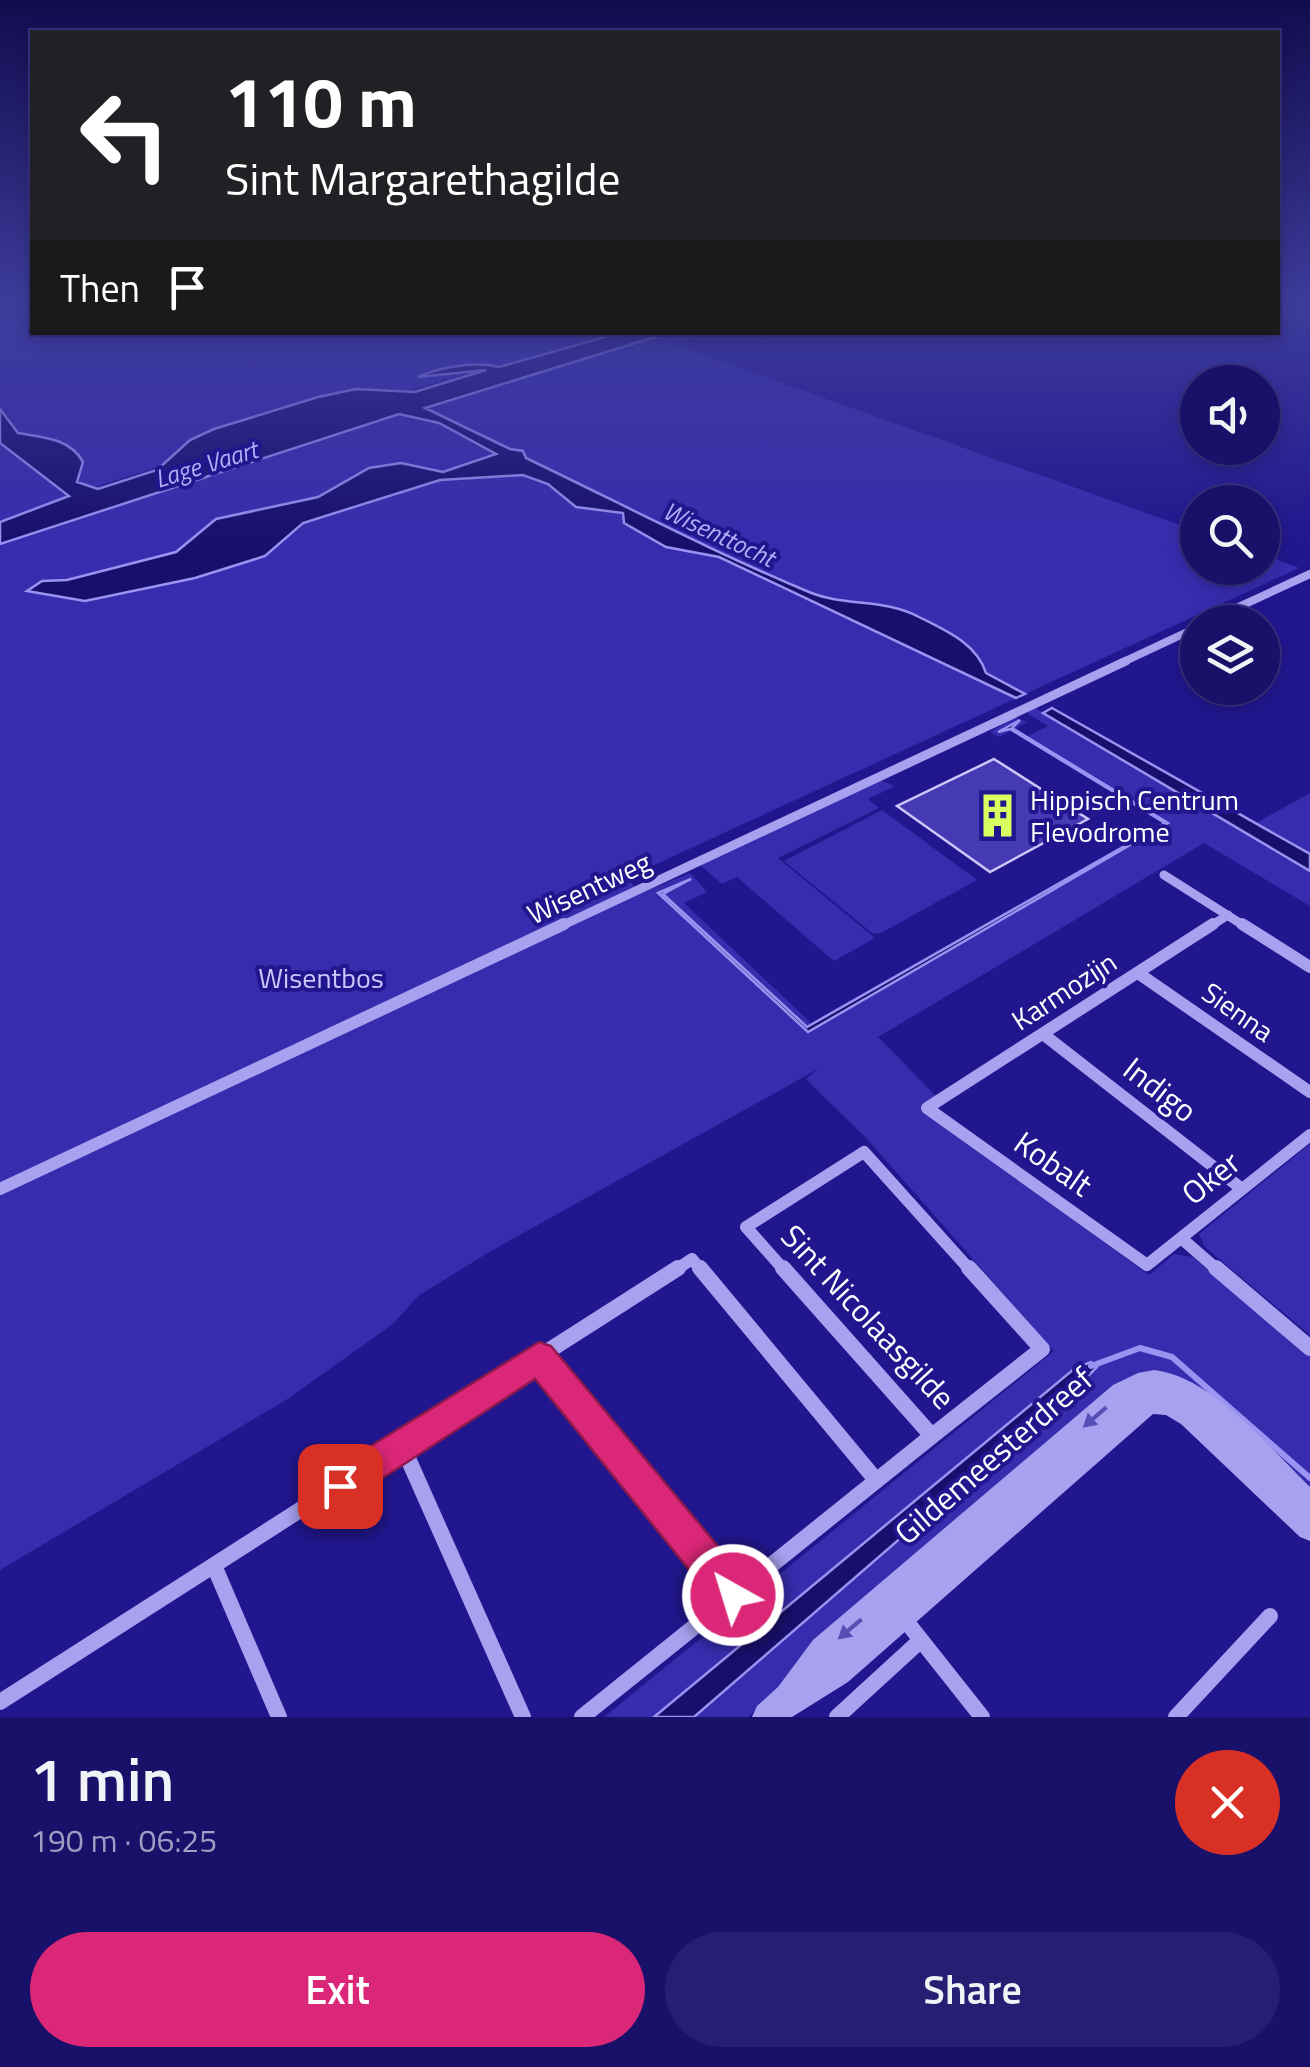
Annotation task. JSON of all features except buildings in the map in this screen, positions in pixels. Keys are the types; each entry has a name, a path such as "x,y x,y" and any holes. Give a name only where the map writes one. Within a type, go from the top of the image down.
{"street":[{"path":"1243,605 1310,574"},
{"name":"Wisentweg","path":"0,1190 1180,635"},
{"path":"1164,875 1310,967"},
{"name":"Karmozijn","path":"927,1108 1228,915"},
{"name":"Sienna","path":"1138,973 1310,1092"},
{"name":"Indigo","path":"1043,1034 1242,1189"},
{"name":"Kobalt","path":"927,1108 1147,1265"},
{"name":"Oker","path":"1147,1265 1310,1134"},
{"name":"Sint Nicolaasgilde","path":"864,1152 1042,1349 932,1436 746,1226 864,1152"},
{"path":"1180,1238 1310,1348"},
{"path":"0,1702 215,1568 692,1259 876,1480"},
{"path":"539,1357 733,1595"},
{"name":"Gildemeesterdreef","path":"779,1707 837,1671 894,1606 1107,1406 1140,1383 1162,1382 1196,1401 1310,1506"},
{"name":"Gildemeesterdreef","path":"894,1606 1148,1401 1170,1404 1190,1416 1310,1527"},
{"path":"582,1717 932,1436"},
{"path":"402,1444 523,1717"},
{"path":"215,1568 279,1717"},
{"path":"894,1606 982,1717"},
{"path":"1176,1717 1270,1616"},
{"path":"836,1717 921,1640"}],"green space":[{"path":"0,384 430,384 88,489 77,482 83,464 72,449 56,440 18,433 0,409"},
{"name":"Wisentbos","path":"498,384 785,384 1180,525 1180,585 1262,585 1219,605 1180,605 1180,623 626,878 642,893 690,873 707,892 684,903 811,1023 1162,823 1011,731 998,737 990,732 1014,717 1027,722 1016,728 1028,736 1048,726 1027,713 1034,707 1310,871 1310,906 1204,843 878,1037 937,1097 921,1108 1149,1275 1174,1254 1193,1257 1310,1356 1310,1497 1147,1373 1136,1374 1115,1387 748,1717 694,1717 1090,1374 1097,1367 1090,1362 1074,1369 654,1717 604,1717 1054,1351 868,1140 806,1079 818,1069 491,1251 418,1296 393,1324 286,1400 0,1570 0,544 240,462","holes":["1168,823 809,1032 659,894 689,879 662,894 807,1028"]},
{"path":"0,443 63,491 57,493 64,492 68,497 0,522"},
{"name":"Wisentbos","path":"1280,561 1299,568 1280,577"},
{"path":"880,780 895,786 868,799 879,808 778,858 875,938 834,961 737,877 722,884 700,865"},
{"path":"1310,793 1310,854 1256,823"},
{"path":"882,810 977,880 879,934 872,933 784,861"},
{"path":"1310,1144 1310,1335 1205,1247 1199,1234"}],"water":[{"name":"Lage Vaart","path":"440,384 502,384 425,408 510,449 523,451 526,458 809,592 836,600 892,607 919,617 968,646 986,673 1025,694 1016,698 719,557 666,547 624,523 623,513 576,507 548,484 523,475 440,480 303,523 265,556 195,578 85,601 27,591 42,581 67,580 176,552 216,519 318,497 369,468 401,463 443,472 496,454 439,423 399,414 0,544 0,522 69,496 0,443 0,409 18,433 55,440 71,448 83,462 77,482 98,489 157,470 190,440 214,429 318,397 356,389 415,392"},
{"path":"1052,708 1310,854 1310,871 1043,713"},
{"path":"1020,720 1012,728 1168,823 808,1032 658,893 691,879 663,894 807,1027 1165,823 1010,729 998,732"},
{"path":"1091,1362 1097,1367 1090,1374 694,1717 654,1717 1074,1369"}],"waterway":[{"path":"1091,1366 1140,1348 1172,1357 1310,1478"}],"place":[{"name":"Hippisch Centrum Flevodrome","path":"997,816"}],"route":[{"path":"340,1486 539,1357 733,1595"}],"water label":[{"name":"Wisenttocht","path":"719,534"}]}
